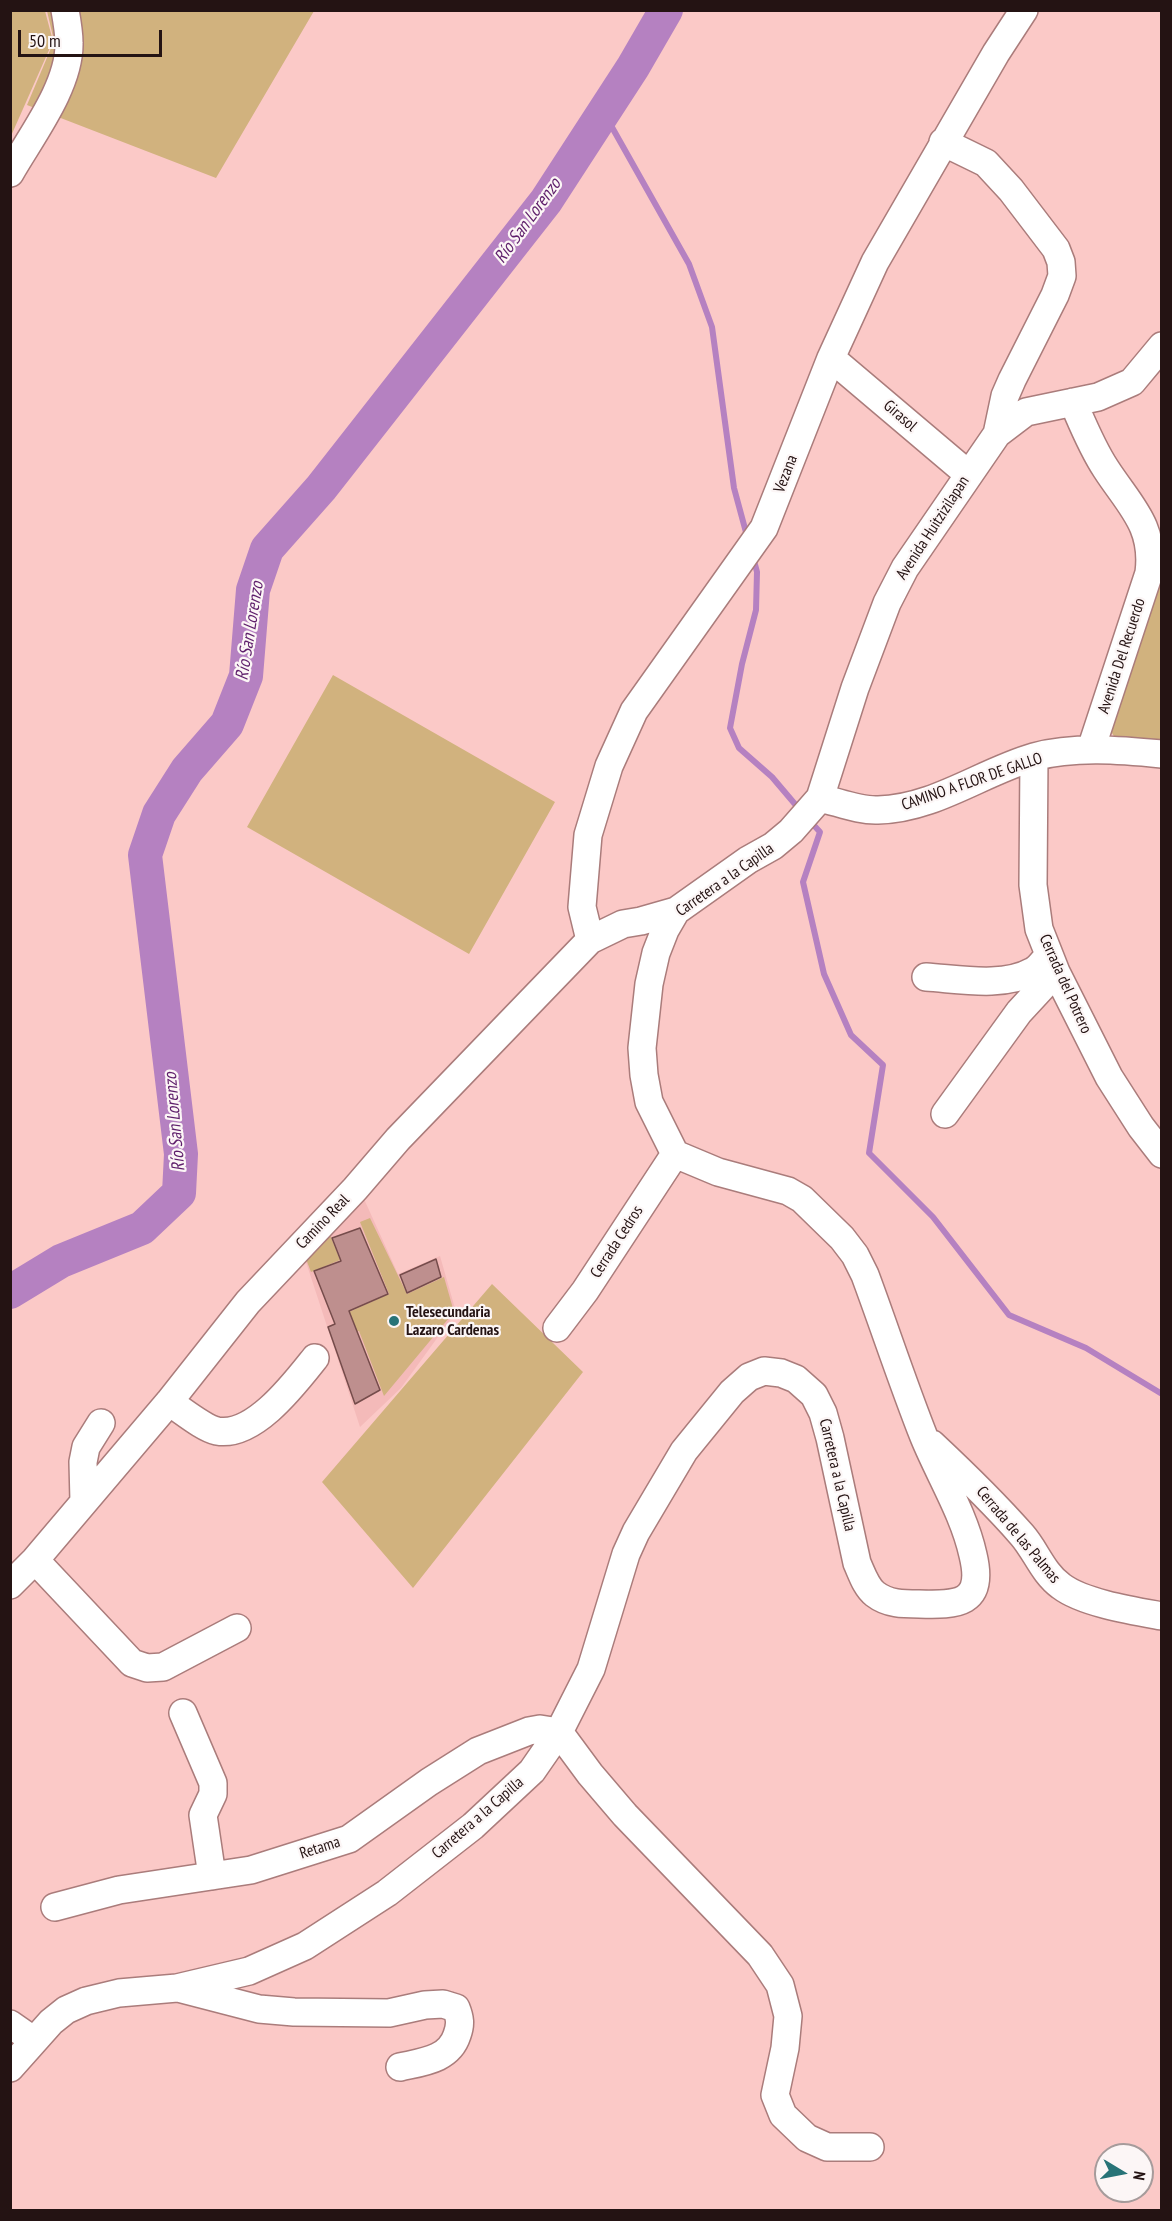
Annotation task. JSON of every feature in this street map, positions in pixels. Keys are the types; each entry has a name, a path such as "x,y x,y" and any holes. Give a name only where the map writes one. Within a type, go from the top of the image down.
{"street":[{"path":"10,173 56,95 64,72 69,45 65,10"},
{"name":"Vezana","path":"590,940 582,907 588,835 609,766 643,695 764,528 831,358 875,262 943,142 1024,10"},
{"path":"943,142 986,163 1011,190 1056,249 1061,261 1062,276 1055,295 1009,388 997,434"},
{"name":"Avenida Huitzizilapan","path":"816,803 887,603 905,568 997,434 1026,412 1098,397 1132,382 1161,345"},
{"name":"Girasol","path":"831,358 968,474"},
{"name":"Avenida Del Recuerdo","path":"1073,402 1092,446 1141,518 1147,532 1151,558 1149,573 1091,749"},
{"name":"CAMINO A FLOR DE GALLO","path":"816,803 877,811 905,807 933,798 1034,757 1091,749 1161,754"},
{"name":"Cerrada del Potrero","path":"1034,757 1033,885 1039,928 1053,963 1109,1077 1161,1154"},
{"name":"Carretera a la Capilla","path":"10,2067 33,2040 66,2010 86,2001 119,1993 177,1988 249,1971 305,1946 387,1893 473,1826 532,1771 559,1732 591,1669 626,1554 636,1532 684,1452 732,1392 749,1377 764,1371 781,1373 796,1379 814,1395 823,1413 830,1438 857,1563 864,1581 874,1593 896,1603 948,1605 960,1603 968,1597 973,1588 975,1576 973,1555 963,1525 924,1437 865,1275 855,1255 843,1238 818,1212 788,1191 718,1172 675,1154 649,1102 642,1048 649,984 656,953 665,930 676,911 748,860 773,846 791,831 816,803"},
{"name":"Camino Real","path":"10,1585 35,1560 169,1402 248,1302 355,1189 398,1139 590,940 624,924 676,911"},
{"path":"926,977 990,981 1014,978 1053,963"},
{"path":"945,1114 1053,963"},
{"name":"Cerrada Cedros","path":"557,1328 585,1292 675,1154"},
{"path":"169,1402 216,1431 229,1431 263,1414 281,1400 315,1358"},
{"path":"84,1502 83,1462 86,1447 101,1423"},
{"name":"Cerrada de las Palmas","path":"924,1437 971,1480 1016,1529 1043,1567 1061,1586 1108,1605 1161,1616"},
{"path":"35,1560 132,1663 147,1668 163,1667 237,1628"},
{"path":"183,1713 213,1783 213,1794 203,1815 212,1876"},
{"name":"Retama","path":"55,1906 119,1890 251,1870 349,1839 429,1782 478,1751 540,1728 559,1732"},
{"path":"559,1732 590,1774 625,1815 760,1955 780,1985 788,2016 785,2048 776,2095 783,2115 807,2138 827,2146 870,2147"},
{"path":"177,1988 259,2008 294,2012 389,2013 425,2005 443,2004 456,2008 461,2023 454,2045 439,2057 400,2067"},
{"path":"10,2024 33,2040"}],"shaded area":[{"path":"11,10 45,11 53,41 11,136"},
{"path":"47,11 314,11 216,178 27,105 54,41"},
{"path":"1161,575 1161,745 1118,743 1109,728"},
{"path":"333,675 555,802 469,954 247,827"},
{"name":"Telesecundaria Lazaro Cardenas","path":"364,1199 398,1274 440,1256 456,1312 401,1388 360,1427 305,1259"},
{"path":"370,1218 407,1294 444,1277 454,1312 384,1396 359,1331 347,1335 340,1316 389,1294 360,1222"},
{"path":"330,1235 340,1260 311,1272 306,1259"},
{"path":"492,1284 583,1372 413,1588 322,1482"}],"building":[{"path":"360,1228 388,1294 349,1311 380,1390 355,1404 328,1327 335,1324 314,1271 341,1261 332,1238"},
{"path":"436,1259 441,1277 407,1293 400,1275"}],"waterway":[{"name":"Río San Lorenzo","path":"10,1292 61,1261 142,1228 179,1193 181,1154 145,855 159,814 187,770 227,724 246,676 253,590 267,549 321,488 546,201 633,67 666,10"},
{"path":"604,113 689,264 712,327 734,488 747,536"},
{"path":"753,557 757,572 756,610 742,664 730,728 739,748 772,777 800,810"},
{"path":"809,820 820,832 803,882 824,974 851,1035 883,1065 869,1153 933,1217 1009,1315 1086,1348 1162,1394"}],"place":[{"name":"Telesecundaria Lazaro Cardenas","path":"394,1321"}]}
